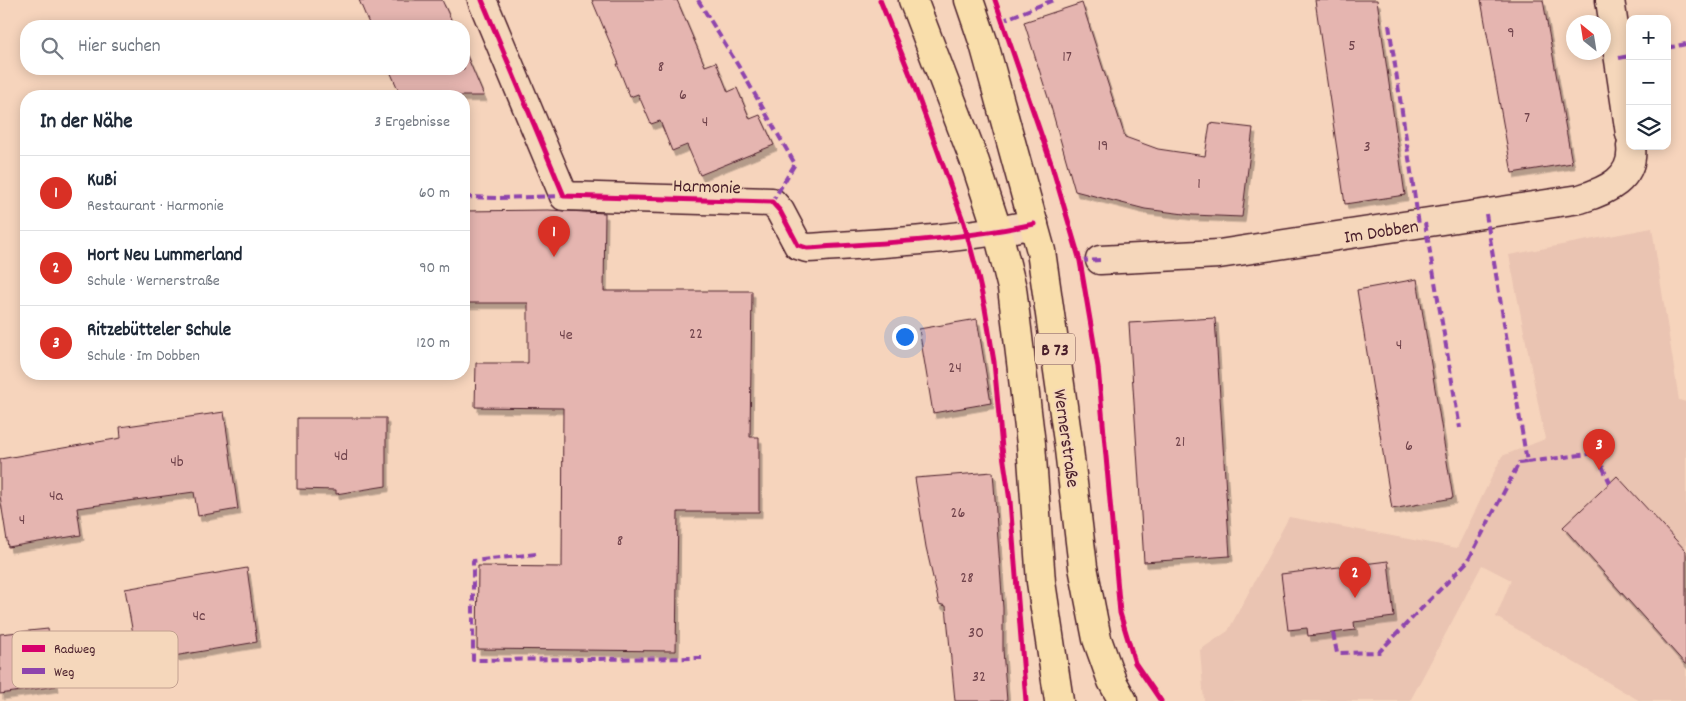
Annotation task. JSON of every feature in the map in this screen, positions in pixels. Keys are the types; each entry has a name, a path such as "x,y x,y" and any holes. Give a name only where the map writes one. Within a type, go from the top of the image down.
{"main road":[{"name":"Wernerstraße","path":"913,0 975,162 998,232 1012,288 1031,444 1041,582 1059,701"},
{"name":"Wernerstraße","path":"969,0 986,54 1043,260 1068,440 1083,567 1097,639 1112,681 1123,701"}],"street":[{"name":"Harmonie","path":"482,0 564,196 772,202 780,211 798,245 806,248 967,236 998,232 1034,224"},
{"path":"1610,0 1626,107"},
{"name":"Im Dobben","path":"1100,260 1219,254 1580,199 1614,186 1627,171 1631,150"}],"shaded area":[{"path":"1652,228 1679,400 1686,402 1686,701 1640,701 1496,617 1511,580 1482,565 1410,701 1204,701 1200,650 1228,631 1289,517 1457,548 1502,456 1545,439 1509,255"}],"building":[{"path":"359,0 442,0 451,20 367,20"},
{"path":"592,0 677,0 705,66 716,62 728,92 737,88 750,119 760,115 774,145 700,175 687,145 672,151 660,121 651,124 638,94 630,97 617,64 619,64"},
{"path":"1315,0 1377,0 1405,195 1345,204"},
{"path":"1481,0 1543,0 1572,163 1512,173"},
{"path":"1082,3 1125,137 1158,149 1205,156 1210,123 1253,128 1242,217 1192,215 1145,209 1075,191 1024,22"},
{"path":"470,63 484,96 470,96 470,90 398,90 392,75 470,75"},
{"path":"548,210 605,213 604,291 752,291 750,437 759,437 759,512 678,512 676,651 477,649 478,566 562,567 563,408 475,407 476,363 528,363 528,303 470,303 470,211"},
{"path":"1417,279 1453,498 1392,509 1357,290"},
{"path":"1215,318 1230,556 1144,562 1129,323"},
{"path":"977,319 991,403 933,413 919,329"},
{"path":"224,412 238,509 198,516 194,492 77,508 81,535 8,547 0,496 0,459 121,438 120,427"},
{"path":"297,418 386,418 386,486 336,494 336,490 297,489"},
{"path":"993,472 1003,608 1003,650 1007,701 955,701 946,606 939,604 926,547 915,478"},
{"path":"1617,476 1686,551 1686,665 1563,527"},
{"path":"1388,561 1394,617 1354,622 1355,630 1308,636 1307,628 1288,630 1281,574"},
{"path":"247,568 257,642 178,655 178,631 132,631 125,589"},
{"path":"48,629 48,631 29,631"},
{"path":"12,633 12,688 42,688 0,694 0,634"}],"marked path":[{"path":"698,0 795,164 772,202"},
{"path":"1001,21 1053,0"},
{"path":"1389,25 1419,225"},
{"path":"1671,47 1686,44"},
{"path":"1619,58 1626,57"},
{"path":"470,197 564,196"},
{"path":"1333,633 1337,653 1379,652 1468,561 1519,463 1527,462 1486,214"},
{"path":"1425,223 1460,428"},
{"path":"1080,261 1100,260"},
{"path":"1527,462 1596,453 1610,483"},
{"path":"536,554 473,561 473,660 702,658"}],"cycle path":[{"path":"482,0 564,196 772,202 780,211 798,245 807,248 949,237 1034,224"},
{"path":"880,0 909,72 964,223 985,308 994,362 1002,448 1010,501 1026,701"},
{"path":"995,0 1052,166 1080,261 1098,367 1120,613 1135,663 1161,701"}],"place":[{"name":"KuBi","path":"554,257"},
{"name":"Ritzebütteler Schule","path":"1599,470"},
{"name":"Hort Neu Lummerland","path":"1355,598"}]}
